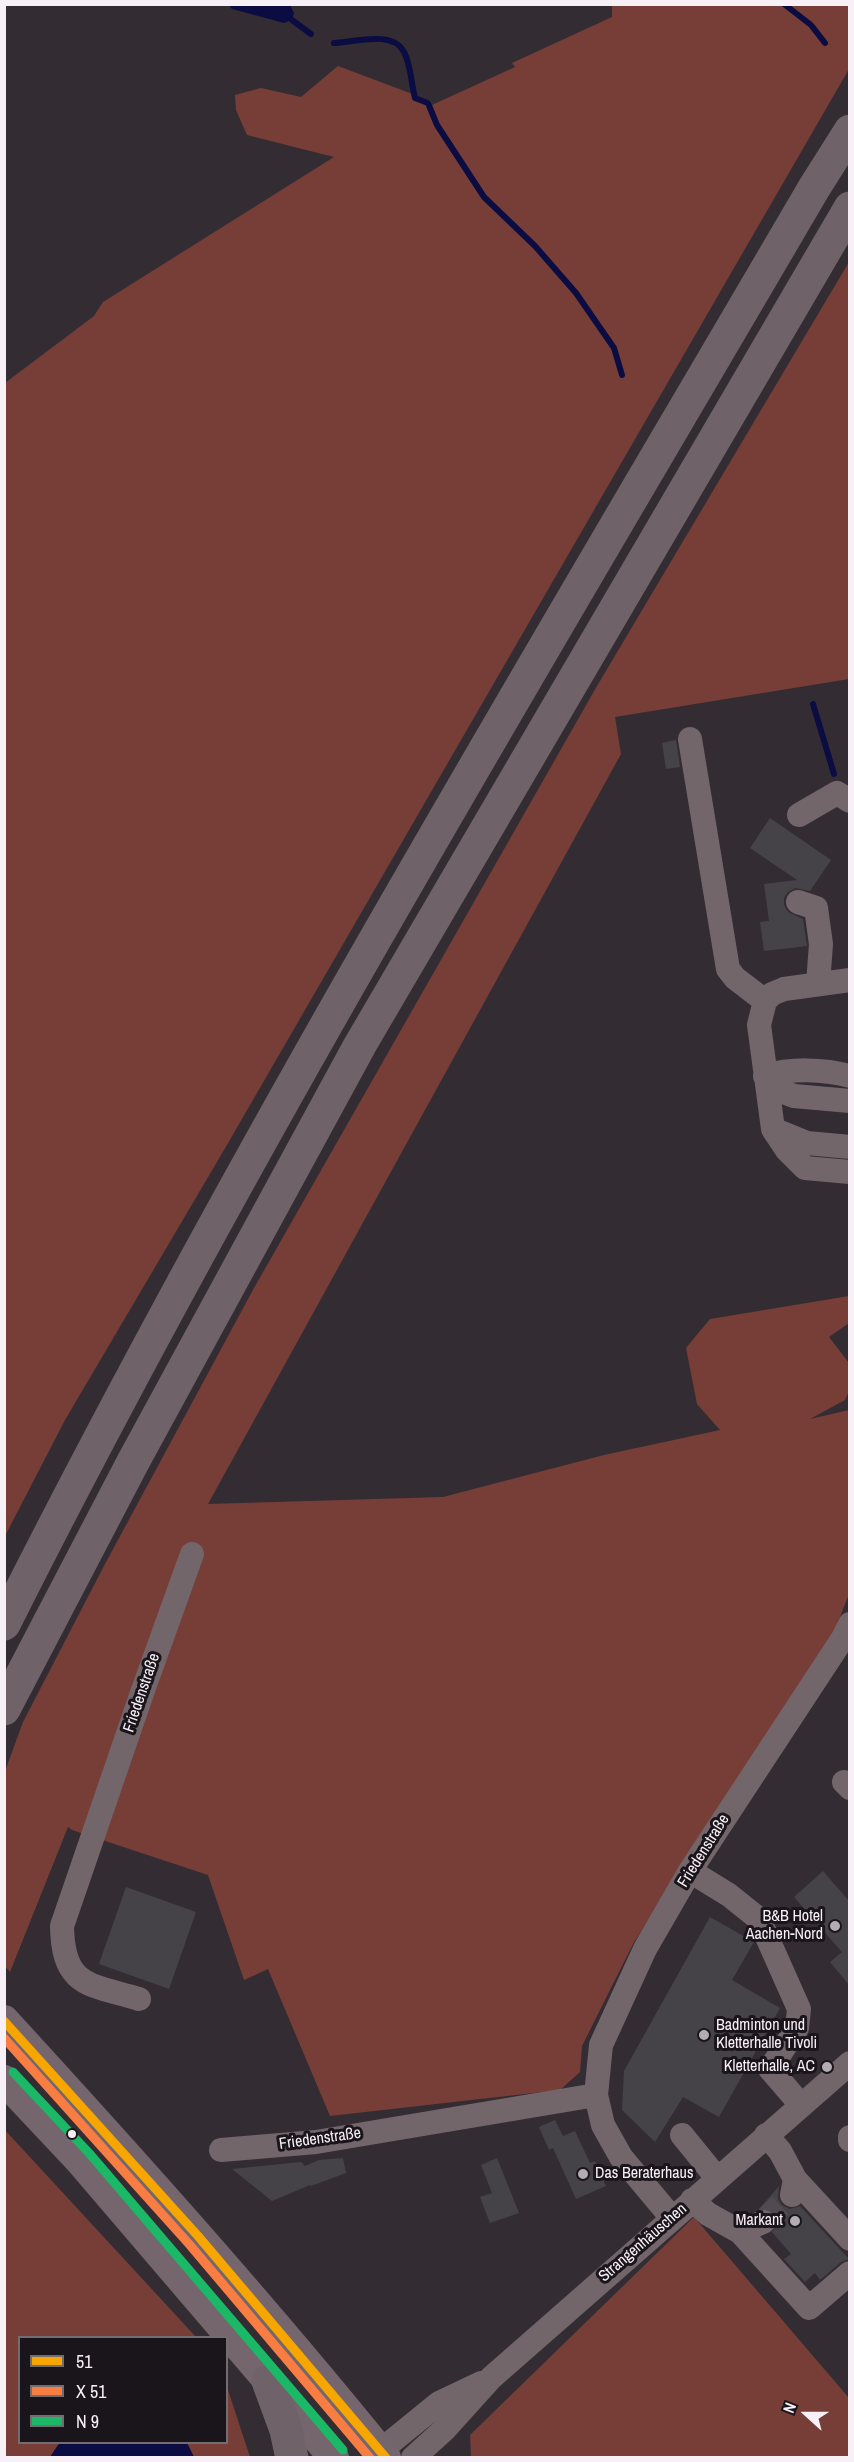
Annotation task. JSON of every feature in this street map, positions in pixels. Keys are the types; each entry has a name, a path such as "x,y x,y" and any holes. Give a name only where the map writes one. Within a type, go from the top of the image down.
{"highway":[{"path":"4,1624 97,1444 329,1020 849,131"},
{"path":"4,1708 133,1462 360,1045 849,209"},
{"path":"268,2381 286,2430 292,2457"}],"main road":[{"path":"4,2020 247,2292 359,2422 379,2455"},
{"path":"4,2080 80,2161 334,2457"}],"street":[{"path":"690,739 728,969 735,978 765,1001"},
{"path":"799,816 845,790"},
{"path":"798,902 816,908 820,944 818,984"},
{"path":"849,980 784,989 772,994 765,1001 759,1025 773,1129 805,1168 849,1172"},
{"path":"765,1076 783,1070 849,1076"},
{"path":"765,1076 781,1091 794,1096 849,1101"},
{"path":"773,1129 807,1143 849,1147"},
{"name":"Friedenstraße","path":"139,1999 87,1983 70,1970 62,1950 62,1926 141,1693 192,1554"},
{"name":"Friedenstraße","path":"672,2218 621,2157 603,2125 596,2095 601,2045 645,1949 690,1871 843,1638 849,1624"},
{"path":"690,1871 729,1895 759,1919 800,2009 797,2028 770,2069 801,2105"},
{"name":"Strangenhäuschen","path":"413,2457 445,2429 491,2378 766,2135 846,2071"},
{"name":"Friedenstraße","path":"221,2150 316,2142 596,2095"},
{"path":"766,2135 780,2151 794,2187 849,2239"},
{"path":"682,2136 717,2178"},
{"path":"692,2200 708,2214 740,2232 809,2308 849,2272"},
{"path":"740,2232 764,2222"},
{"name":"Strangenhäuschen","path":"379,2455 439,2403 491,2378"},
{"path":"442,2457 445,2429"}],"shaded area":[{"path":"229,5 290,5 294,13 292,20 284,23 232,9"},
{"path":"612,5 849,5 849,69 224,1150 65,1420 5,1536 5,383 94,316 103,302 334,157 247,135 236,110 235,95 261,88 301,97 338,66 431,101 432,105 515,67 512,63 612,17"},
{"path":"849,262 849,679 615,717 621,754 208,1504 443,1497 604,1455 720,1430 697,1404 686,1348 710,1319 849,1296 849,1323 829,1337 849,1363 849,1391 845,1400 810,1419 849,1410 849,1594 834,1632 633,1944 582,2046 580,2072 560,2090 330,2116 268,1969 244,1980 208,1875 68,1827 10,1972 4,1965 4,1774 23,1722 105,1564 254,1288 597,686"},
{"path":"4,2129 195,2336 18,2336 18,2444 59,2444 50,2457 5,2457"},
{"path":"694,2217 849,2398 849,2457 471,2457 470,2435"},
{"path":"228,2390 250,2457 194,2457 188,2444 228,2444"},
{"path":"59,2444 188,2444 194,2457 50,2457"}],"building":[{"path":"676,740 680,767 666,769 662,743"},
{"path":"770,818 831,860 810,891 795,888 784,898 784,905 788,912 803,919 807,946 764,951 760,922 769,921 764,884 797,880 750,848"},
{"name":"B&B Hotel Aachen-Nord","path":"823,1871 849,1901 849,1985 830,1962 842,1952 794,1897"},
{"path":"126,1887 196,1912 169,1989 99,1964"},
{"name":"Badminton und Kletterhalle Tivoli","path":"710,1917 754,1942 732,1980 780,2008 719,2117 683,2097 655,2142 622,2110 624,2071"},
{"name":"Das Beraterhaus","path":"555,2120 563,2136 575,2131 590,2163 595,2161 606,2186 576,2199 553,2148 549,2150 539,2127"},
{"path":"343,2158 346,2173 272,2201 232,2169 301,2162 305,2166 319,2160"},
{"path":"497,2158 519,2213 490,2223 480,2197 492,2193 481,2165"},
{"path":"779,2186 778,2199 782,2205 790,2209 800,2206 849,2259 841,2262 820,2280 815,2273 805,2282 784,2259 791,2254 772,2232 777,2224 776,2216 771,2210 759,2209"}],"waterway":[{"path":"784,4 811,25 825,43"},
{"path":"292,20 311,34"},
{"path":"334,43 383,39 399,45 408,63 415,98 428,103 437,125 484,197 535,246 576,293 614,348 622,375"},
{"path":"813,704 834,774"}],"tunnel":[{"path":"763,2222 792,2195"}],"transit line":[{"name":"51","path":"4,2021 198,2236 386,2458"},
{"path":"4,2038 189,2244 370,2458"},
{"path":"13,2072 89,2153 343,2450"}],"place":[{"name":"B&B Hotel Aachen-Nord","path":"835,1926"},
{"name":"Badminton und Kletterhalle Tivoli","path":"704,2035"},
{"name":"Kletterhalle, AC","path":"827,2067"},
{"name":"Das Beraterhaus","path":"583,2174"},
{"name":"Markant","path":"795,2221"}]}
